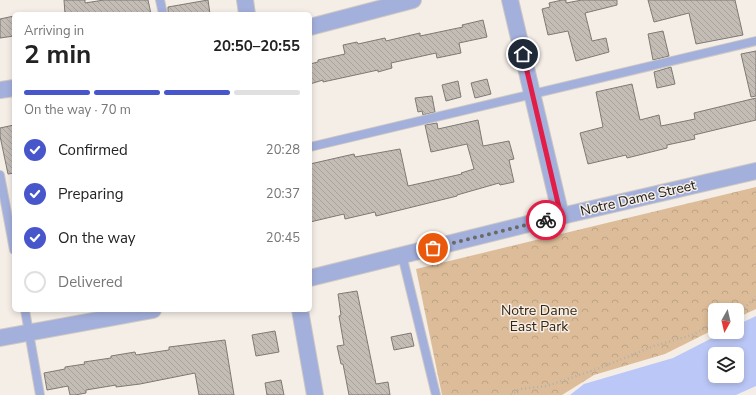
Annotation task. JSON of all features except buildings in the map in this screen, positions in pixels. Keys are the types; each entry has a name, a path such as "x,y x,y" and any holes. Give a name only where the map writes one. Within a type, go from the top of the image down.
{"street":[{"path":"245,0 247,12"},
{"path":"312,26 413,0"},
{"path":"510,0 561,216"},
{"path":"0,90 12,88"},
{"name":"Notre Dame Street","path":"312,278 561,216 756,171"},
{"path":"0,338 142,312"},
{"path":"300,312 315,395"}],"lane":[{"path":"160,0 163,12"},
{"path":"312,147 756,40"},
{"path":"0,175 10,208 12,229"},
{"path":"402,255 436,395"},
{"path":"25,312 40,395"}],"path":[{"path":"744,308 756,297"},
{"path":"511,395 520,389 547,386 600,368 654,346 692,335 708,327"}],"green space":[{"name":"Notre Dame East Park","path":"756,187 756,309 744,315 744,303 708,303 708,332 665,354 594,375 562,395 442,395 416,269"}],"water":[{"path":"756,316 756,386 736,395 570,395 584,384 673,358 710,339 744,339 744,322"}],"way so far":[{"path":"433,248 546,220"}],"route":[{"path":"523,54 561,216 546,220"}]}
